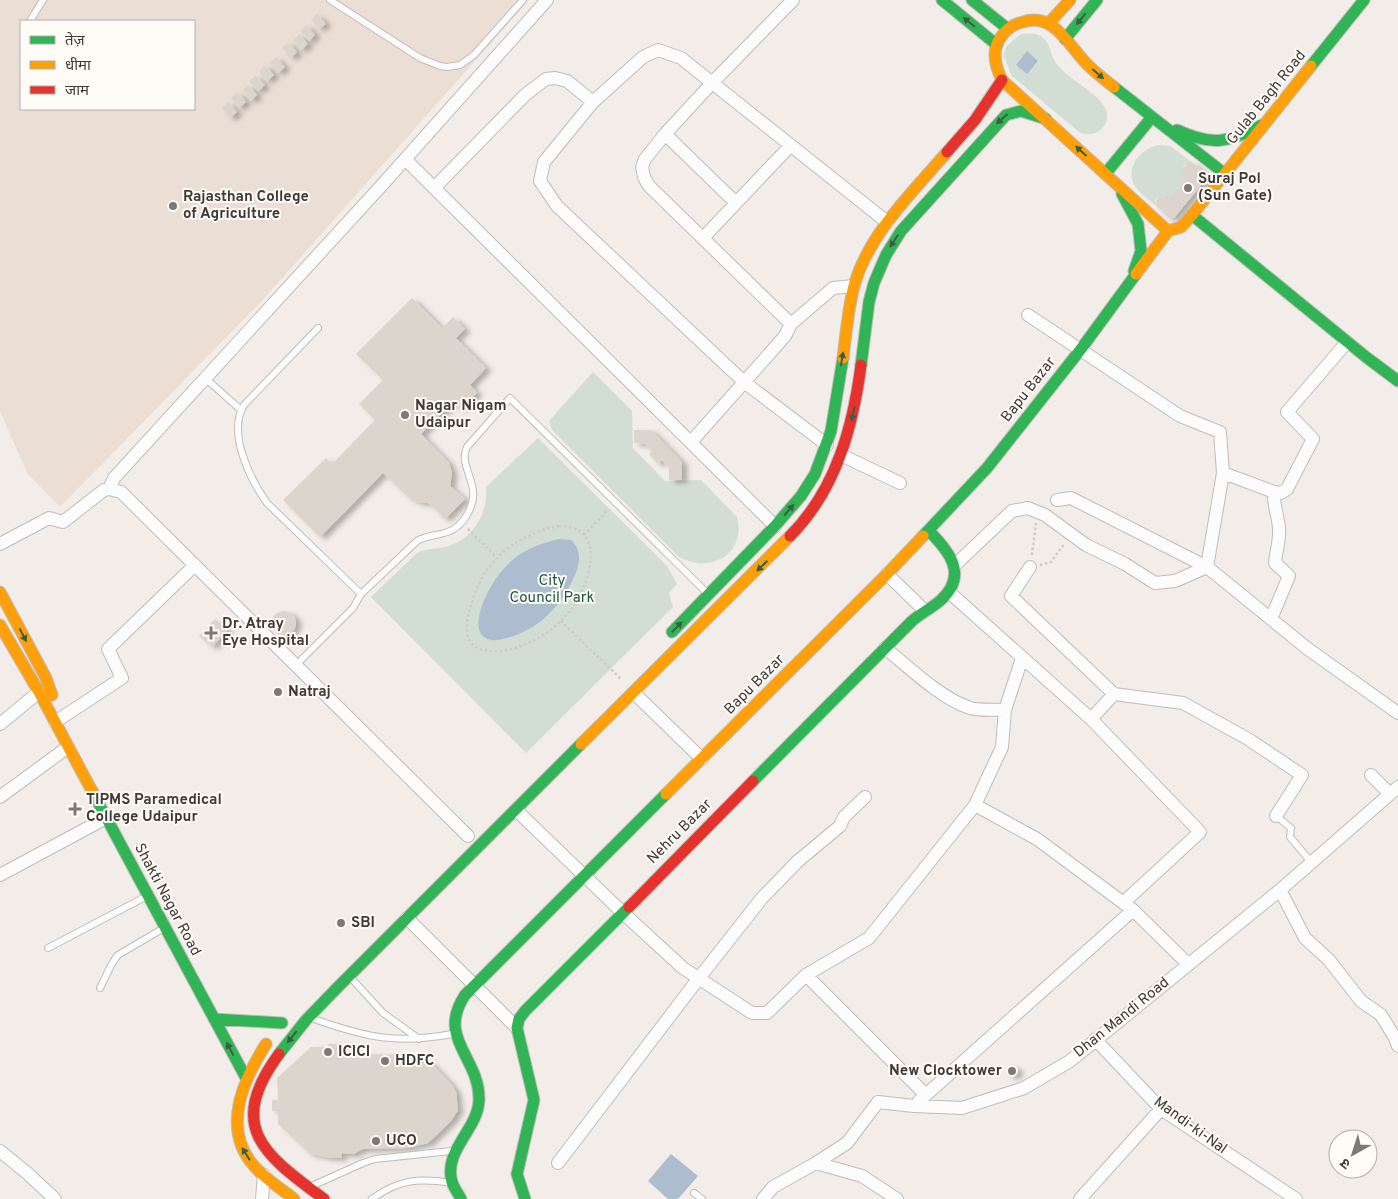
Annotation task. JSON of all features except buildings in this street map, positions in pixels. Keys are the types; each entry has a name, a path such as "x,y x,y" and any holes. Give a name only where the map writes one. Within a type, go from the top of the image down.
{"main road":[{"path":"942,0 996,44"},
{"path":"972,0 1008,29"},
{"path":"1049,23 1070,0"},
{"path":"1065,39 1097,0"},
{"name":"Gulab Bagh Road","path":"1192,215 1267,123 1352,9 1364,0"},
{"path":"1168,231 1002,80 996,68 996,44 1008,29 1025,20 1038,20 1049,23 1057,29 1095,72 1225,174"},
{"path":"663,642 775,526 808,486 827,445 836,402 854,286 868,253 887,222 976,120 1002,80"},
{"path":"324,1199 275,1160 260,1143 256,1133 254,1112 259,1090 282,1048 308,1017 797,529 820,496 841,455 853,412 871,297 882,263 890,248 901,231 1006,115 1021,111 1030,112 1046,119"},
{"path":"1152,117 1185,134 1212,143 1239,137 1267,123"},
{"path":"1106,173 1152,117"},
{"path":"1106,173 1124,197 1138,224 1141,251 1131,282"},
{"path":"1192,215 1347,342 1398,381"},
{"name":"Bapu Bazar","path":"452,1183 451,1159 476,1118 479,1102 477,1087 455,1033 455,1012 465,995 929,531 987,468 1080,349 1168,231 1181,227 1192,215"},
{"path":"929,531 948,549 955,565 954,584 949,592"},
{"name":"Shakti Nagar Road","path":"0,592 50,687 53,719"},
{"name":"Nehru Bazar","path":"518,1028 519,1019 525,1011 622,912 912,621 949,592"},
{"name":"Shakti Nagar Road","path":"0,625 4,643 39,692 246,1078"},
{"path":"214,1019 279,1027 246,1078 236,1110 236,1120 241,1146 250,1161 294,1199"},
{"path":"518,1028 534,1100 517,1174 525,1199"},
{"path":"452,1183 462,1199"}],"street":[{"path":"109,489 114,478 405,159 547,0"},
{"path":"791,324 649,186 644,177 642,167 645,158 712,82 793,0"},
{"path":"827,445 744,382 557,206 540,181 544,162 593,102 643,57 658,50 681,58 887,222"},
{"path":"434,188 525,95 546,79 555,78 567,81 593,102"},
{"path":"665,134 735,202"},
{"path":"703,238 790,146"},
{"path":"405,159 775,526"},
{"path":"690,442 785,336 791,324 833,288 854,286"},
{"path":"1028,315 1180,416 1220,432 1223,473 1207,567"},
{"path":"1223,473 1274,492 1281,492 1287,489 1313,440 1287,412 1347,342"},
{"path":"841,455 900,483"},
{"path":"0,544 49,518 63,522 100,493 109,489 120,492 468,836"},
{"path":"1271,619 1289,576 1275,563 1279,526 1275,512 1274,492"},
{"path":"1057,500 1070,498 1207,567 1308,649 1397,711"},
{"path":"955,565 1012,511 1028,508 1045,515 1086,546 1125,564 1155,583 1175,581 1207,567"},
{"path":"53,719 122,678 108,649 195,565"},
{"path":"1030,567 1011,596 1114,694 1183,703 1248,739 1302,775 1276,816"},
{"path":"887,574 925,611"},
{"path":"914,1106 1128,906 1200,832 1091,720 949,592"},
{"path":"885,648 949,697 971,708 1005,710"},
{"path":"516,810 683,968 752,1012 767,1013 806,975 869,938 975,805 1002,747 1005,710 1022,658"},
{"path":"0,724 39,692"},
{"path":"634,693 702,759"},
{"path":"1091,720 1114,694"},
{"path":"0,797 68,747"},
{"path":"1371,776 1394,791"},
{"name":"Dhan Mandi Road","path":"816,1163 847,1143 878,1102 962,1108 1024,1088 1070,1061 1280,890 1394,791"},
{"path":"558,1163 762,898 798,861 840,826 844,817 865,797"},
{"path":"975,805 1037,839 1128,906 1188,964"},
{"path":"0,875 106,818"},
{"path":"1280,890 1305,938 1329,960 1361,1001 1381,1015 1396,1038 1398,1046"},
{"path":"407,918 518,1028"},
{"path":"806,975 926,1095"},
{"name":"Mandi-ki-Nal","path":"1095,1039 1161,1109 1296,1199"},
{"path":"1080,1199 1161,1109"},
{"path":"0,1151 55,1199"},
{"path":"763,1199 773,1187 816,1163 862,1176 898,1199"},
{"path":"262,1199 264,1175"}],"lane":[{"path":"31,20 43,0"},
{"path":"330,0 420,58 447,67 460,64 474,55 523,0"},
{"path":"318,328 253,394 238,417 238,434 245,464 257,490 278,515 361,594"},
{"path":"205,378 241,410"},
{"path":"296,665 353,608 361,594 417,541 426,536 443,534 461,523 472,505 474,494 472,481 465,463 465,452 467,447 510,398 709,594"},
{"path":"1276,816 1291,828 1290,837 1312,863"},
{"path":"48,948 148,896"},
{"path":"100,988 112,961 118,955 165,928"},
{"path":"349,976 383,1013 419,1039"},
{"path":"308,1017 356,1034 388,1039 419,1039 455,1033"},
{"path":"309,1187 363,1163 456,1150"},
{"path":"372,1199 393,1186 404,1182 432,1180 452,1183"},
{"path":"694,1193 702,1199"}],"path":[{"path":"584,535 616,503"},
{"path":"1038,512 1030,567 1051,562 1071,534"},
{"path":"461,523 497,558"},
{"path":"567,526 576,529 584,535 591,552 590,571 582,593 561,621 539,638 516,648 484,651 474,646 470,641 467,628 468,614 478,585 488,568 497,558 526,537 548,528 567,526"},
{"path":"561,621 624,682"}],"shaded area":[{"name":"Rajasthan College of Agriculture","path":"0,0 529,0 260,303 60,507 27,473 0,411"}],"green space":[{"path":"1022,34 1034,34 1042,37 1048,44 1054,60 1061,69 1100,100 1107,113 1107,119 1102,129 1091,134 1079,132 1011,75 1004,55 1006,47"},
{"path":"1159,145 1170,146 1193,163 1184,165 1183,172 1187,178 1168,199 1159,196 1155,201 1155,205 1137,189 1132,179 1132,172 1136,160 1146,150"},
{"path":"593,372 632,411 633,448 665,481 701,480 737,517 739,530 736,542 731,551 722,558 712,562 701,563 678,556 552,430 549,421"},
{"name":"City Council Park","path":"538,438 667,566 677,584 669,593 673,607 526,753 371,597 417,553 454,544 470,533 481,517 486,497 486,487"}],"water":[{"path":"1027,51 1038,61 1027,74 1016,65"},
{"path":"559,539 571,540 577,548 579,557 575,575 564,596 541,621 522,633 497,640 484,637 480,632 478,624 479,616 485,598 498,575 511,561 522,553"},
{"path":"671,1154 698,1176 678,1199 668,1199 648,1181"}],"traffic: fast":[{"path":"942,0 997,45"},
{"path":"972,0 1008,29"},
{"path":"1065,39 1097,0"},
{"path":"1311,66 1364,0"},
{"path":"1114,87 1225,174"},
{"path":"861,365 869,302 874,283 886,255 901,231 1006,115 1021,111 1046,119"},
{"path":"1106,173 1152,117"},
{"path":"1177,130 1201,139 1220,140 1230,139 1262,125"},
{"path":"1122,194 1138,224 1141,251 1134,271"},
{"path":"1192,215 1398,381"},
{"path":"923,536 987,468 1081,349 1136,274"},
{"path":"672,632 775,526 801,496 815,474 831,431 843,358"},
{"path":"753,781 912,621 938,603 949,591 955,573 953,564 944,547 929,531"},
{"path":"279,1054 306,1020 336,989 581,744"},
{"path":"92,791 246,1078"},
{"path":"461,1199 452,1182 452,1160 473,1121 479,1100 473,1072 457,1036 455,1024 457,1010 465,995 666,794"},
{"path":"525,1199 517,1174 534,1100 517,1028 519,1019 629,907"},
{"path":"214,1019 282,1023"}],"traffic: slow":[{"path":"1049,23 1070,0"},
{"path":"1114,87 1088,66 1059,32 1043,22 1034,20 1013,26 1003,34 996,47 996,64 1002,80 1168,231"},
{"path":"1136,274 1168,231 1181,227 1192,215 1311,66"},
{"path":"843,358 854,286 870,248 893,214 947,152"},
{"path":"581,744 790,536"},
{"path":"666,794 923,536"},
{"path":"0,592 46,678 52,695"},
{"path":"0,625 39,692 92,791"},
{"path":"266,1044 244,1087 237,1117 238,1132 242,1147 255,1167 294,1199"}],"traffic: jam":[{"path":"947,152 975,120 1002,80"},
{"path":"790,536 819,499 840,457 853,411 861,365"},
{"path":"629,907 753,781"},
{"path":"279,1054 263,1080 255,1102 254,1121 259,1138 284,1168 324,1199"}],"place":[{"name":"Suraj Pol (Sun Gate)","path":"1188,188"},
{"name":"Rajasthan College of Agriculture","path":"173,206"},
{"name":"Nagar Nigam Udaipur","path":"405,415"},
{"name":"Dr. Atray Eye Hospital","path":"211,633"},
{"name":"Natraj","path":"278,692"},
{"name":"TIPMS Paramedical College Udaipur","path":"75,809"},
{"name":"SBI","path":"341,923"},
{"name":"ICICI","path":"328,1052"},
{"name":"HDFC","path":"385,1061"},
{"name":"New Clocktower","path":"1012,1071"},
{"name":"UCO","path":"376,1141"}]}
